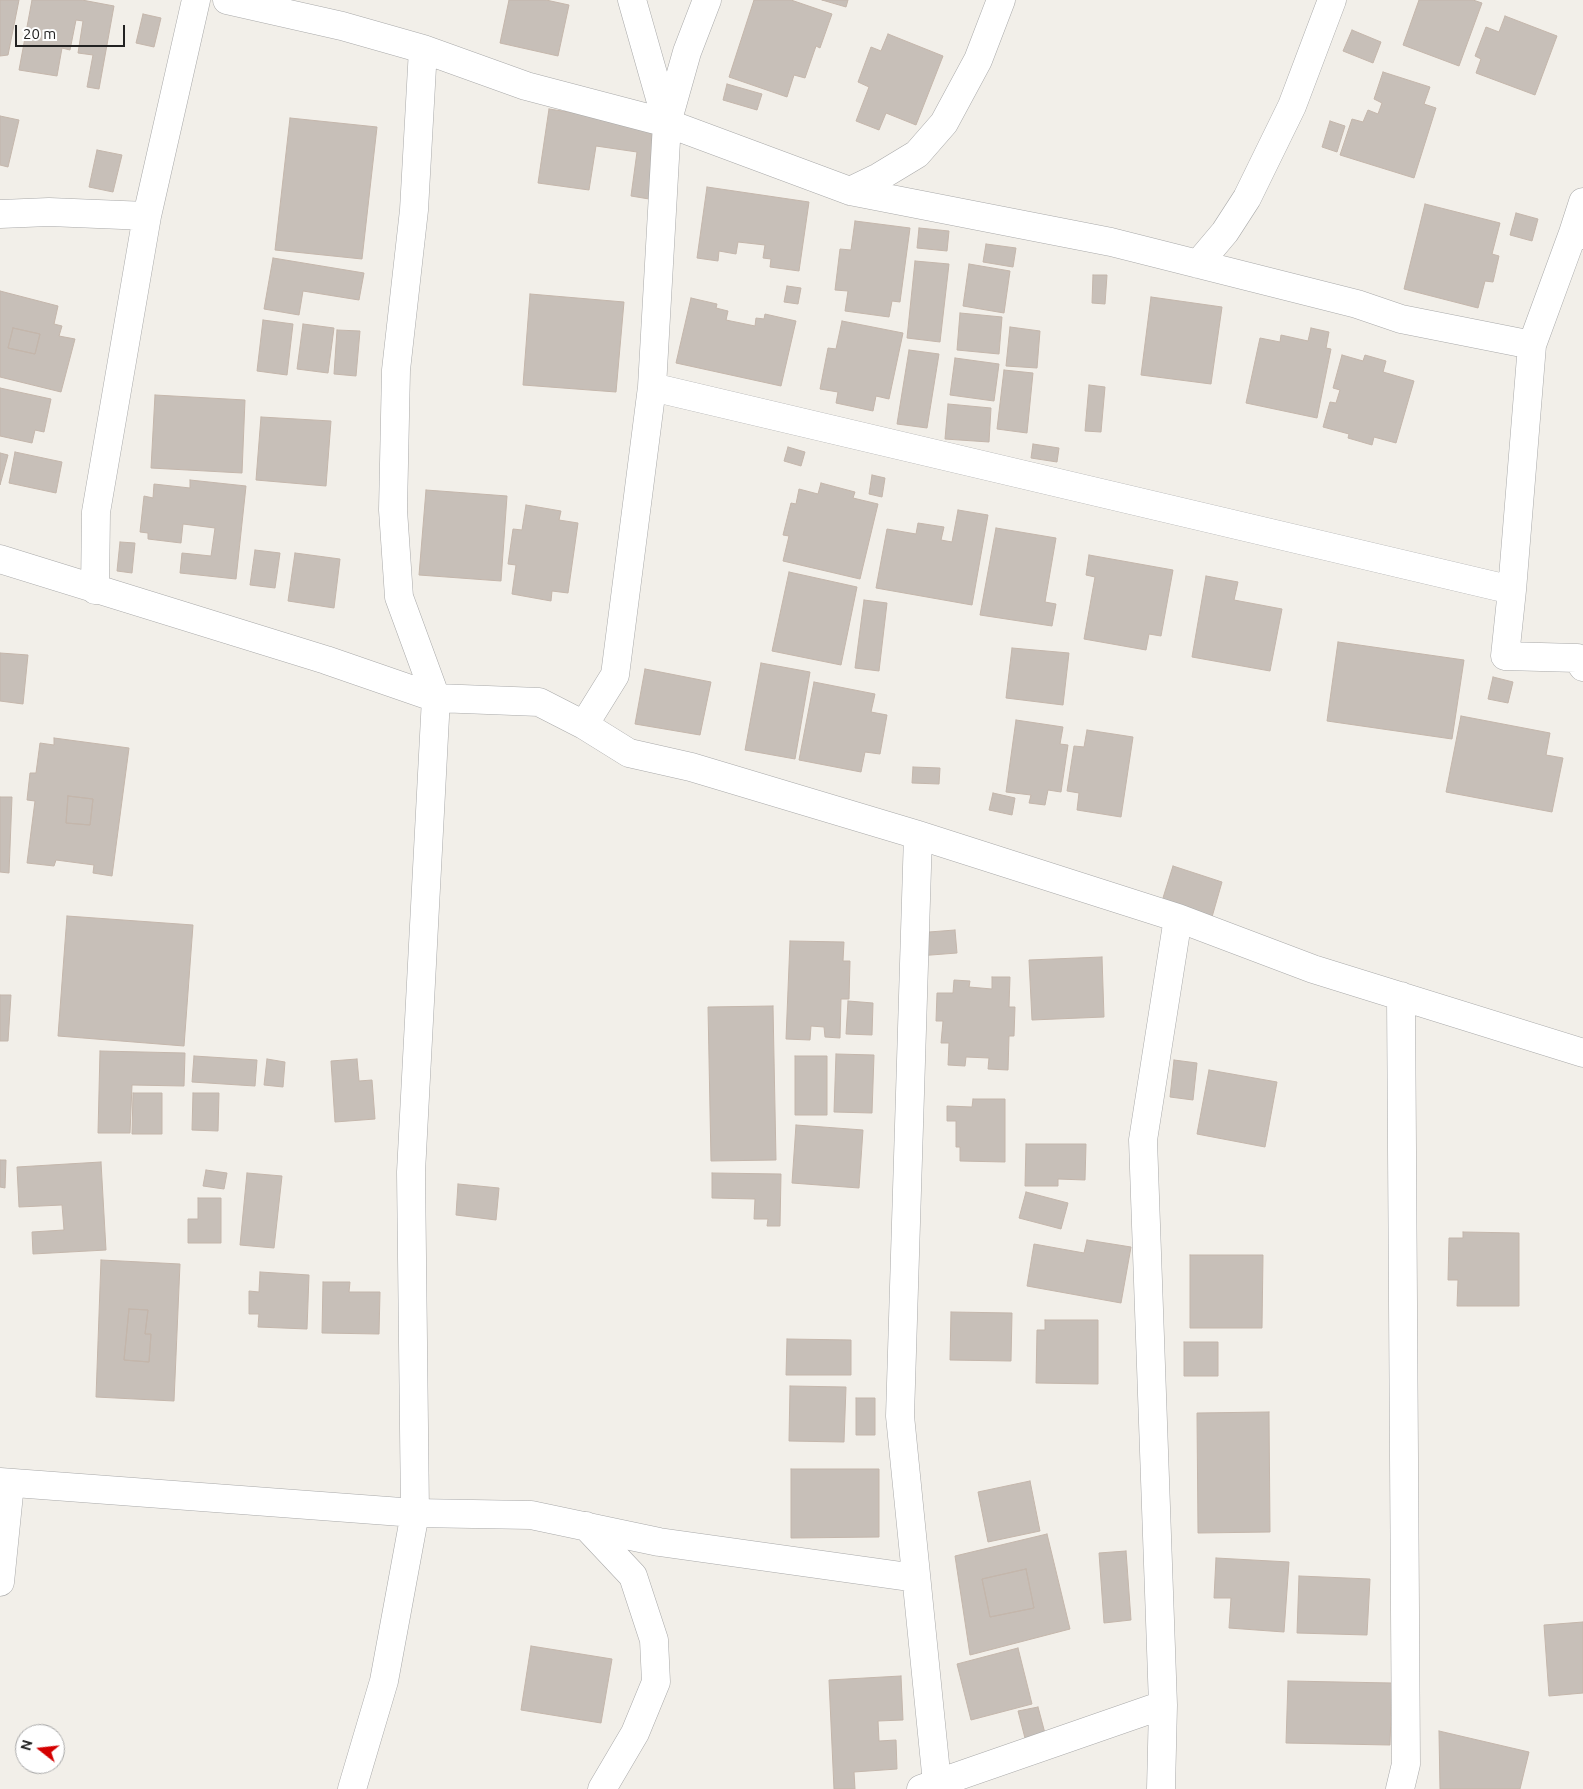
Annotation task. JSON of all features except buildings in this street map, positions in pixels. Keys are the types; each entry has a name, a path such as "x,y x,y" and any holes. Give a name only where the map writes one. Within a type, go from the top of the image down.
{"street":[{"path":"95,590 96,512 146,216 196,0"},
{"path":"227,0 342,26 423,49 526,86 667,123 850,191 1111,242 1357,304 1401,319 1532,345"},
{"path":"632,0 667,123"},
{"path":"584,724 615,675 652,387 667,123 687,52 707,0"},
{"path":"850,191 879,178 917,154 944,123 978,60 1001,0"},
{"path":"1198,264 1225,232 1247,198 1292,106 1332,0"},
{"path":"352,1789 384,1681 415,1512 411,1172 436,698 399,597 393,510 396,370 414,210 423,49"},
{"path":"1581,662 1505,656 1532,345 1578,234 1583,202"},
{"path":"0,214 49,212 146,216"},
{"path":"652,387 1512,590"},
{"path":"0,559 326,660 436,698 539,702 584,724 629,753 701,770 918,835 1178,918 1313,969 1583,1053"},
{"path":"918,835 900,1416 916,1578 929,1786 1163,1705"},
{"path":"1161,1789 1163,1705 1143,1140 1178,918"},
{"path":"1400,1789 1406,1764 1401,996"},
{"path":"0,1582 5,1483 415,1512 531,1515 659,1542 916,1578"},
{"path":"586,1526 633,1576 654,1640 656,1682 635,1733 602,1789"}]}
